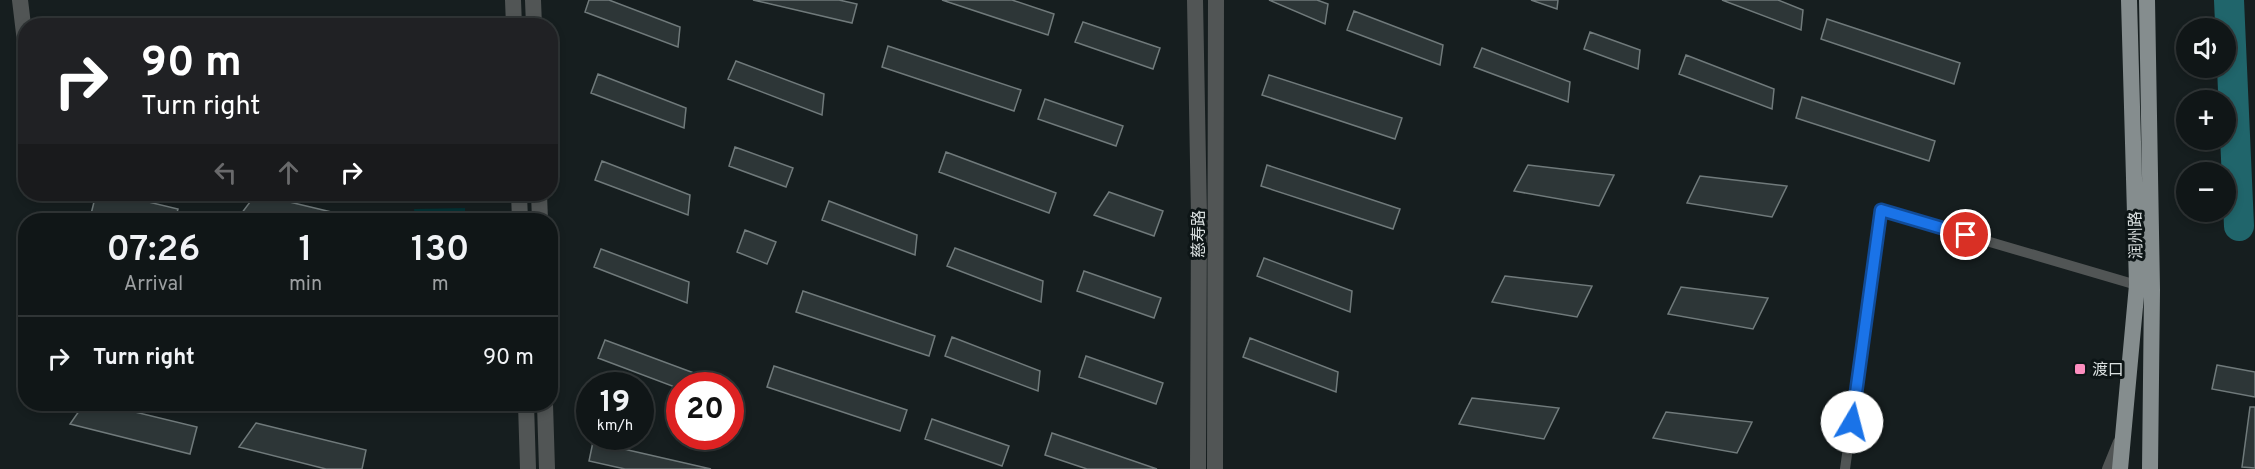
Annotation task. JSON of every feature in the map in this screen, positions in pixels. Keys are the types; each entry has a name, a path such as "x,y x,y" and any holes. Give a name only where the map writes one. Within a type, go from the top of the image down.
{"main road":[{"name":"润州路","path":"2129,0 2144,288 2150,469"},
{"name":"润州路","path":"2120,469 2144,288 2146,0"}],"street":[{"path":"20,0 22,18"},
{"path":"513,0 514,18"},
{"path":"533,0 534,18"},
{"name":"慈寿路","path":"1195,0 1198,469"},
{"name":"慈寿路","path":"1215,469 1216,0"},
{"path":"526,411 528,469"},
{"path":"545,411 547,469"}],"lane":[{"path":"1845,469 1881,210 2144,288"},
{"path":"2107,469 2124,428"}],"shaded area":[{"path":"465,208 465,213 414,213 414,209"}],"building":[{"path":"589,0 609,0 680,27 678,47 585,12"},
{"path":"753,0 839,0 857,4 852,23"},
{"path":"942,0 1012,0 1054,14 1048,35"},
{"path":"1269,0 1317,0 1328,4 1325,24"},
{"path":"1531,0 1558,0 1557,9"},
{"path":"1722,0 1778,0 1803,10 1801,30"},
{"path":"1354,11 1443,45 1440,65 1347,30"},
{"path":"1827,19 1960,63 1954,84 1821,39"},
{"path":"1083,22 1160,48 1153,69 1075,42"},
{"path":"1590,32 1640,50 1638,69 1584,49"},
{"path":"888,46 1021,90 1014,111 882,67"},
{"path":"1482,48 1570,82 1568,102 1474,67"},
{"path":"1686,55 1774,89 1772,109 1679,74"},
{"path":"736,61 824,94 822,115 728,79"},
{"path":"598,74 686,108 684,128 591,93"},
{"path":"1269,75 1402,118 1395,139 1262,95"},
{"path":"1802,97 1935,141 1929,161 1796,118"},
{"path":"1045,99 1123,126 1116,146 1038,119"},
{"path":"735,147 793,168 786,187 729,166"},
{"path":"946,152 1056,193 1049,213 939,172"},
{"path":"602,161 690,195 688,215 595,180"},
{"path":"1267,165 1400,209 1393,229 1261,186"},
{"path":"1528,165 1614,175 1599,206 1514,191"},
{"path":"1700,176 1787,186 1772,217 1687,203"},
{"path":"1109,192 1163,211 1154,236 1094,215"},
{"path":"94,201 144,201 178,209 177,213 91,213"},
{"path":"251,201 285,201 336,213 242,213"},
{"path":"829,201 917,235 915,255 822,220"},
{"path":"745,230 776,242 767,264 737,252"},
{"path":"955,248 1043,281 1041,302 947,266"},
{"path":"601,249 689,282 687,303 594,267"},
{"path":"1264,258 1352,291 1350,312 1257,276"},
{"path":"1084,271 1161,298 1154,318 1077,291"},
{"path":"1505,276 1592,286 1577,317 1492,302"},
{"path":"1681,287 1768,298 1753,329 1668,314"},
{"path":"803,291 935,336 929,356 796,312"},
{"path":"952,337 1040,371 1038,391 945,356"},
{"path":"1250,338 1338,372 1336,392 1243,357"},
{"path":"605,340 691,372 666,372 666,384 654,379 654,372 635,372 598,358"},
{"path":"1086,356 1163,383 1156,404 1079,377"},
{"path":"2217,365 2255,372 2255,397 2212,389"},
{"path":"774,366 907,410 900,431 767,387"},
{"path":"1472,398 1559,408 1544,439 1459,424"},
{"path":"2250,407 2255,407 2255,468 2242,467"},
{"path":"79,411 131,411 197,427 190,454 70,424"},
{"path":"1666,412 1752,422 1737,453 1653,438"},
{"path":"932,419 1009,446 1002,466 925,439"},
{"path":"256,423 366,450 362,469 326,469 239,447"},
{"path":"1052,433 1157,469 1087,469 1045,455"},
{"path":"591,450 628,450 711,469 625,469 589,461"}],"waterway":[{"path":"2229,0 2239,226"}],"place":[{"name":"渡口","path":"2080,369"}],"route":[{"path":"1852,422 1881,210 1966,235"}]}
